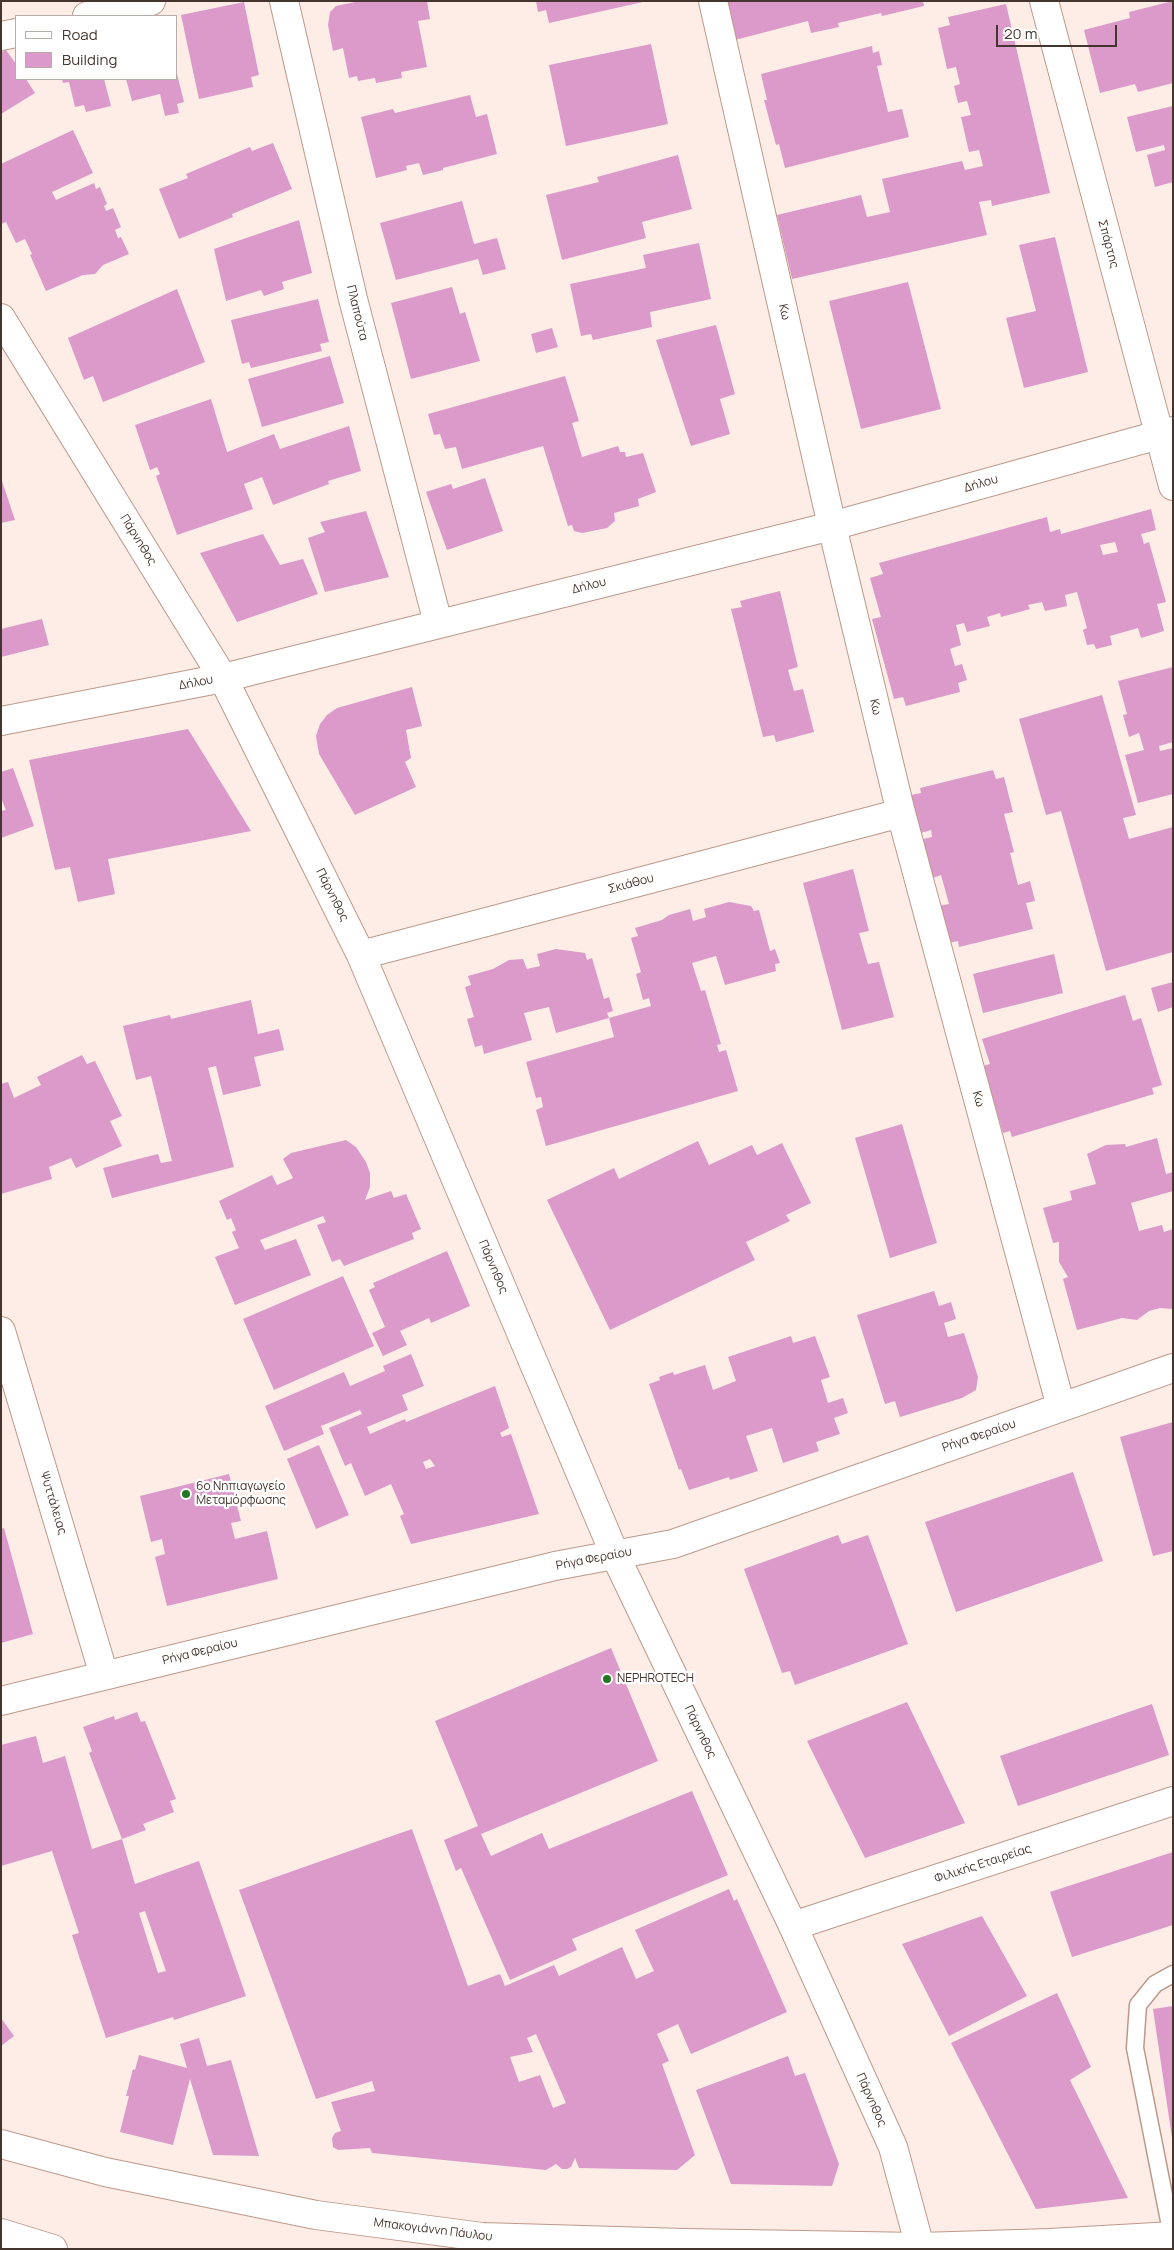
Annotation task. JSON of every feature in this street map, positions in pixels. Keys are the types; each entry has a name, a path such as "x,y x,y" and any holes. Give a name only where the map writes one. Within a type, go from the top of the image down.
{"main road":[{"path":"91,15 151,1"},
{"name":"Πλαπούτα","path":"284,1 353,299 438,623"},
{"name":"Κω","path":"713,1 832,526 901,813 1061,1407"},
{"name":"Σπάρτης","path":"1044,1 1166,433 1173,486"},
{"path":"1,36 15,33"},
{"name":"Πάρνηθος","path":"1,318 223,678 361,954 615,1555 794,1926 893,2147 920,2247"},
{"name":"Δήλου","path":"1,721 223,678 832,526 1166,433"},
{"name":"Σκιάθου","path":"361,954 901,813"},
{"name":"Ψυττάλειας","path":"1,1331 6,1365 104,1675"},
{"name":"Ρήγα Φεραίου","path":"1,1701 555,1566 672,1544 1173,1368"},
{"name":"Φιλικής Εταιρείας","path":"794,1926 1173,1801"},
{"name":"Μπακογιάννη Πάυλου","path":"1,2144 105,2172 316,2215 482,2237 920,2247 1050,2243 1172,2236"},
{"path":"1,2233 52,2249"}],"lane":[{"path":"1172,2236 1135,2048 1138,2005 1155,1984 1173,1974"}],"building":[{"path":"360,1 427,1 430,19 418,21 427,67 401,72 402,78 376,83 375,78 358,81 357,76 349,78 343,48 333,51 328,25 330,12 336,6"},
{"path":"536,1 643,2 549,23 546,10 538,12"},
{"path":"726,1 923,1 924,6 882,16 881,13 838,23 839,27 811,33 808,21 735,40"},
{"path":"1173,1 1173,83 1138,92 1135,84 1100,93 1084,30 1130,18 1129,12"},
{"path":"244,2 259,75 251,77 253,87 199,99 181,15"},
{"path":"1006,4 1050,193 992,206 991,200 979,202 987,235 792,279 777,215 861,195 867,217 890,212 882,179 962,161 965,170 983,166 979,150 969,152 961,117 971,115 967,101 958,103 954,86 960,84 956,67 947,69 938,28 950,25 948,17"},
{"path":"651,44 668,124 566,146 549,65"},
{"path":"872,46 873,53 879,51 882,65 877,66 888,112 902,109 909,137 785,168 779,144 776,145 764,100 767,100 761,74"},
{"path":"6,50 15,63 15,80 27,80 35,93 1,114 1,52"},
{"path":"178,78 184,102 177,104 179,113 165,116 160,94 132,101 126,80 178,80"},
{"path":"62,80 104,80 111,106 86,112 84,105 75,107 69,82 63,83"},
{"path":"470,95 476,117 487,114 497,154 423,175 419,163 406,166 407,170 376,178 361,117 393,109 395,113"},
{"path":"1173,106 1173,182 1155,187 1147,155 1165,150 1164,145 1136,152 1127,117"},
{"path":"73,130 93,173 52,192 56,200 94,183 96,189 100,187 107,204 104,206 106,211 113,208 121,227 115,230 118,238 121,237 129,254 103,265 95,274 83,275 46,291 25,239 16,243 6,222 1,224 1,164"},
{"path":"273,143 292,189 232,214 233,217 179,239 159,189 188,178 186,174 250,147 252,151"},
{"path":"678,155 692,209 642,222 646,238 562,260 546,195 599,182 597,177"},
{"path":"462,201 474,244 497,238 506,269 483,275 478,259 396,280 380,223"},
{"path":"299,220 312,273 282,282 284,289 264,296 261,290 226,301 214,249"},
{"path":"1055,237 1088,372 1024,388 1006,318 1036,311 1019,245"},
{"path":"699,243 711,299 650,312 652,327 593,340 591,334 581,336 570,284 646,268 643,255"},
{"path":"908,282 941,409 861,429 829,301"},
{"path":"452,287 460,314 465,312 480,361 411,379 391,303"},
{"path":"177,289 205,362 103,402 93,376 84,380 68,338"},
{"path":"318,299 329,342 320,344 322,351 251,368 249,362 242,364 231,320"},
{"path":"716,325 735,394 720,399 730,434 691,446 656,340"},
{"path":"552,328 558,347 536,353 531,334"},
{"path":"330,356 344,403 262,427 248,379"},
{"path":"565,376 579,421 572,423 582,457 618,446 620,452 625,452 626,457 643,453 656,492 638,499 639,506 614,513 615,521 607,528 582,533 574,531 572,525 568,526 543,446 462,469 456,447 445,449 440,434 434,435 428,414"},
{"path":"211,399 227,452 274,434 280,449 349,426 361,471 328,481 329,484 273,505 262,477 244,484 253,509 177,535 156,476 160,474 157,467 150,470 135,425"},
{"path":"1,478 15,520 1,523"},
{"path":"485,478 503,531 447,550 426,492 451,484 453,489"},
{"path":"1151,509 1156,530 1141,534 1144,544 1149,542 1166,602 1157,604 1164,631 1141,638 1138,628 1110,636 1112,645 1096,649 1094,644 1087,645 1083,630 1087,628 1077,592 1065,595 1067,606 1045,611 1042,602 1028,605 1030,609 1001,617 1000,613 987,617 990,626 967,632 964,623 956,625 961,645 950,649 955,666 962,664 967,680 958,683 960,692 906,706 903,697 894,699 872,619 881,617 870,578 883,574 879,563 1047,517 1050,532 1060,529 1061,534","holes":["1115,542 1118,552 1103,555 1100,545"]},
{"path":"366,511 389,577 325,592 308,538 325,532 320,522"},
{"path":"263,534 280,565 303,559 318,594 237,622 200,553"},
{"path":"780,591 798,667 788,670 794,691 803,689 814,732 776,742 774,735 763,737 731,609 742,607 740,601"},
{"path":"42,619 49,645 1,657 1,629"},
{"path":"1173,667 1173,742 1159,746 1160,751 1173,748 1173,794 1138,803 1125,755 1144,750 1139,733 1129,737 1123,715 1127,714 1118,681"},
{"path":"412,687 422,726 406,730 411,758 405,762 416,787 355,815 319,754 316,736 320,724 327,715 337,708"},
{"path":"1102,695 1136,815 1123,818 1129,839 1173,827 1173,952 1106,971 1061,811 1046,815 1019,719"},
{"path":"188,729 251,831 108,859 115,894 78,902 70,867 55,870 29,760"},
{"path":"13,768 34,826 1,838 1,811 6,810 1,798 1,772"},
{"path":"993,770 996,779 1004,777 1013,812 1004,814 1014,852 1010,853 1018,885 1030,881 1035,901 1026,903 1033,929 959,947 958,941 948,943 938,906 949,904 941,875 933,878 923,839 932,837 931,830 921,833 911,795 921,793 920,788"},
{"path":"853,869 869,931 859,933 868,964 879,962 894,1017 842,1030 803,883"},
{"path":"729,902 751,906 754,911 759,910 770,951 775,949 780,963 775,964 776,971 725,985 716,956 692,963 701,991 705,990 721,1044 717,1045 719,1052 726,1050 738,1091 546,1146 536,1110 543,1107 541,1097 536,1098 526,1062 614,1037 609,1018 651,1006 649,998 643,1000 636,974 641,972 631,938 638,936 635,928 690,909 693,921 706,917 704,909"},
{"path":"556,949 585,953 587,960 592,958 604,999 609,997 613,1011 607,1013 609,1018 556,1033 549,1007 524,1013 532,1040 484,1054 482,1045 475,1047 467,1019 474,1017 465,987 471,985 468,976 493,969 509,960 523,959 527,969 540,966 537,954"},
{"path":"1054,954 1063,993 983,1013 973,974"},
{"path":"1173,982 1173,1007 1158,1012 1151,988"},
{"path":"1125,995 1133,1021 1141,1018 1162,1085 1152,1088 1154,1094 1012,1137 1010,1131 1003,1133 983,1066 990,1064 982,1039"},
{"path":"251,1000 258,1034 279,1029 284,1050 254,1057 261,1086 223,1095 216,1066 208,1068 234,1167 112,1198 103,1168 158,1154 161,1163 172,1161 151,1076 136,1080 123,1026 170,1015 171,1019"},
{"path":"82,1055 87,1064 95,1061 122,1116 110,1121 122,1146 76,1168 71,1158 49,1167 52,1179 1,1194 1,1084 8,1082 14,1098 41,1085 37,1077"},
{"path":"902,1124 937,1243 890,1258 855,1138"},
{"path":"1157,1138 1166,1174 1173,1172 1173,1191 1131,1203 1139,1231 1162,1225 1164,1232 1173,1229 1173,1309 1160,1308 1149,1311 1137,1320 1122,1318 1077,1330 1063,1279 1068,1277 1059,1262 1059,1242 1053,1243 1043,1208 1072,1200 1070,1191 1096,1184 1087,1154 1106,1145 1125,1144 1126,1147"},
{"path":"346,1140 356,1147 366,1162 370,1173 370,1187 365,1200 391,1191 394,1198 406,1194 421,1229 412,1233 414,1239 344,1266 340,1259 332,1262 317,1225 326,1222 323,1216 260,1240 265,1250 296,1239 311,1275 235,1305 215,1257 239,1248 232,1232 236,1230 231,1218 227,1220 219,1201 272,1175 277,1185 293,1178 283,1159 291,1153"},
{"path":"698,1141 709,1165 752,1145 757,1155 782,1143 811,1203 786,1215 790,1221 746,1242 755,1260 610,1330 547,1200 614,1168 619,1179"},
{"path":"447,1251 470,1306 431,1323 429,1318 400,1331 407,1345 383,1356 372,1333 385,1327 369,1290 375,1287 373,1283"},
{"path":"343,1276 374,1346 274,1390 243,1319"},
{"path":"934,1291 939,1306 951,1302 956,1319 944,1323 948,1337 964,1333 978,1377 976,1390 962,1398 900,1417 895,1401 885,1404 857,1315"},
{"path":"791,1336 793,1343 815,1336 830,1377 821,1380 828,1403 843,1398 848,1413 834,1418 840,1434 816,1442 819,1451 783,1463 772,1428 746,1436 758,1471 730,1480 729,1477 689,1490 681,1469 679,1470 649,1384 660,1380 659,1377 673,1372 674,1375 705,1365 713,1390 736,1381 728,1357"},
{"path":"411,1354 424,1386 402,1395 408,1410 367,1427 370,1434 405,1419 406,1422 495,1386 509,1428 500,1433 502,1437 511,1434 539,1514 411,1544 400,1516 404,1514 391,1484 365,1496 351,1463 345,1466 329,1428 362,1414 360,1410 321,1426 324,1434 284,1451 265,1406 344,1372 350,1386 385,1371 383,1366","holes":["430,1459 435,1466 426,1469 423,1462"]},
{"path":"1173,1422 1173,1551 1153,1556 1120,1437"},
{"path":"319,1445 349,1515 316,1529 287,1459"},
{"path":"1073,1472 1103,1561 956,1612 925,1522"},
{"path":"229,1474 241,1521 231,1523 235,1539 267,1531 278,1579 167,1606 155,1557 165,1554 162,1539 151,1542 140,1496"},
{"path":"4,1528 33,1634 1,1643 1,1529"},
{"path":"838,1535 842,1544 868,1535 908,1644 795,1685 790,1671 782,1673 744,1569"},
{"path":"611,1648 658,1761 481,1834 491,1856 542,1833 549,1849 692,1791 728,1875 572,1939 577,1950 510,1980 461,1868 456,1871 444,1840 478,1826 435,1721"},
{"path":"907,1702 965,1823 865,1858 807,1741"},
{"path":"1152,1704 1169,1755 1018,1806 1000,1756"},
{"path":"137,1712 141,1722 145,1721 176,1799 170,1801 174,1812 143,1824 146,1830 122,1839 89,1753 92,1751 83,1727 114,1716 115,1720"},
{"path":"36,1736 43,1763 65,1756 92,1849 122,1839 135,1884 199,1861 246,1996 174,2020 173,2017 106,2038 72,1935 79,1933 52,1851 1,1866 1,1745","holes":["145,1911 166,1971 158,1973 139,1913"]},
{"path":"412,1829 468,1986 500,1974 505,1986 554,1965 559,1976 622,1947 636,1979 654,1971 635,1930 729,1889 734,1901 737,1899 787,2012 691,2054 678,2024 657,2034 669,2061 662,2064 695,2155 677,2170 579,2168 575,2158 571,2167 567,2169 562,2169 556,2164 546,2170 372,2153 370,2148 338,2150 333,2147 332,2138 335,2133 341,2131 331,2102 375,2091 372,2081 316,2099 239,1890","holes":["536,2034 566,2103 553,2108 540,2075 519,2082 510,2057 533,2052 527,2038"]},
{"path":"1173,1852 1173,1925 1072,1957 1050,1892"},
{"path":"982,1916 1027,1996 949,2036 902,1944"},
{"path":"1057,1993 1091,2067 1070,2080 1128,2198 1036,2209 951,2043"},
{"path":"1173,2006 1173,2138 1172,2138 1153,2009"},
{"path":"1,2018 14,2036 1,2046"},
{"path":"199,2038 207,2066 231,2060 259,2156 213,2155 190,2079 173,2145 120,2132 129,2096 126,2096 139,2055 187,2068 180,2044"},
{"path":"788,2056 795,2076 805,2073 839,2164 832,2186 731,2184 696,2090"}],"place":[{"name":"6ο Νηπιαγωγείο Μεταμόρφωσης","path":"186,1494"},
{"name":"NEPHROTECH","path":"607,1679"}]}
